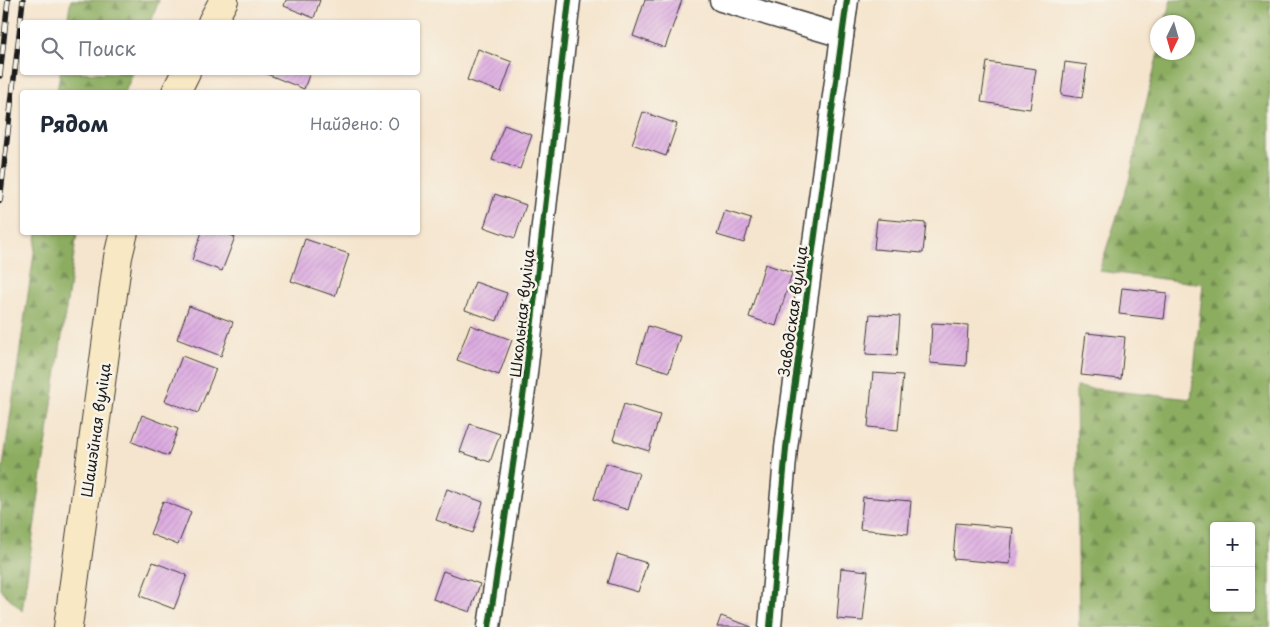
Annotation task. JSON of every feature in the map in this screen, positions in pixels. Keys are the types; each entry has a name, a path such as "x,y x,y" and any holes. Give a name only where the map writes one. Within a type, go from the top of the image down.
{"main road":[{"path":"213,20 224,0"},
{"path":"177,90 184,75"},
{"name":"Шашэйная вуліца","path":"68,627 118,257 123,235"}],"street":[{"name":"Школьная вуліца","path":"489,627 524,390 569,0"},
{"path":"721,0 842,36"},
{"name":"Заводская вуліца","path":"770,627 786,448 847,0"}],"green space":[{"path":"71,0 159,0 152,20 67,20"},
{"path":"1171,0 1270,0 1270,627 1079,627 1076,387 1191,399 1203,284 1099,271 1130,177 1156,60 1195,60 1195,15 1167,15"},
{"path":"60,75 132,75 126,90 57,90"},
{"path":"37,235 77,235 22,611 0,589 0,487"}],"building":[{"path":"286,0 320,0 314,18 284,6"},
{"path":"645,0 682,0 665,48 633,36"},
{"path":"478,49 512,62 501,92 467,80"},
{"path":"987,62 1036,69 1030,109 981,102"},
{"path":"1065,62 1087,65 1082,98 1061,95"},
{"path":"269,75 309,75 304,89"},
{"path":"643,112 677,124 666,156 632,144"},
{"path":"504,125 532,135 520,169 492,160"},
{"path":"495,194 526,205 515,238 484,227"},
{"path":"725,211 751,219 744,243 717,235"},
{"path":"877,219 926,223 923,253 874,249"},
{"path":"201,235 230,235 235,237 222,271 192,260"},
{"path":"305,239 349,254 335,296 291,281"},
{"path":"765,264 792,273 776,326 749,317"},
{"path":"475,282 507,293 497,321 465,310"},
{"path":"1122,288 1167,293 1164,319 1119,314"},
{"path":"189,306 233,322 221,356 177,339"},
{"path":"870,314 900,316 897,356 866,354"},
{"path":"932,323 968,325 966,366 930,363"},
{"path":"470,325 512,340 499,375 457,360"},
{"path":"648,326 680,336 669,372 637,362"},
{"path":"1086,333 1125,337 1121,379 1081,375"},
{"path":"182,356 216,369 198,413 165,401"},
{"path":"873,373 903,375 898,430 868,427"},
{"path":"624,404 660,415 649,451 613,440"},
{"path":"142,415 178,429 168,456 132,442"},
{"path":"470,424 500,434 490,462 460,452"},
{"path":"605,463 639,473 628,510 594,499"},
{"path":"447,489 483,502 473,533 436,520"},
{"path":"863,497 911,501 908,534 860,529"},
{"path":"163,501 191,512 178,545 150,534"},
{"path":"956,523 1013,528 1010,564 953,559"},
{"path":"617,554 647,563 638,592 608,583"},
{"path":"153,562 187,575 174,609 140,596"},
{"path":"841,568 868,571 863,621 837,619"},
{"path":"443,571 480,584 470,612 433,599"},
{"path":"721,616 752,627 717,627"}],"railway":[{"path":"0,76 8,0"},
{"path":"21,20 23,0"},
{"path":"0,201 20,26"}],"cycle path":[{"path":"489,627 524,390 569,0"},
{"path":"770,627 786,448 847,0"}]}
